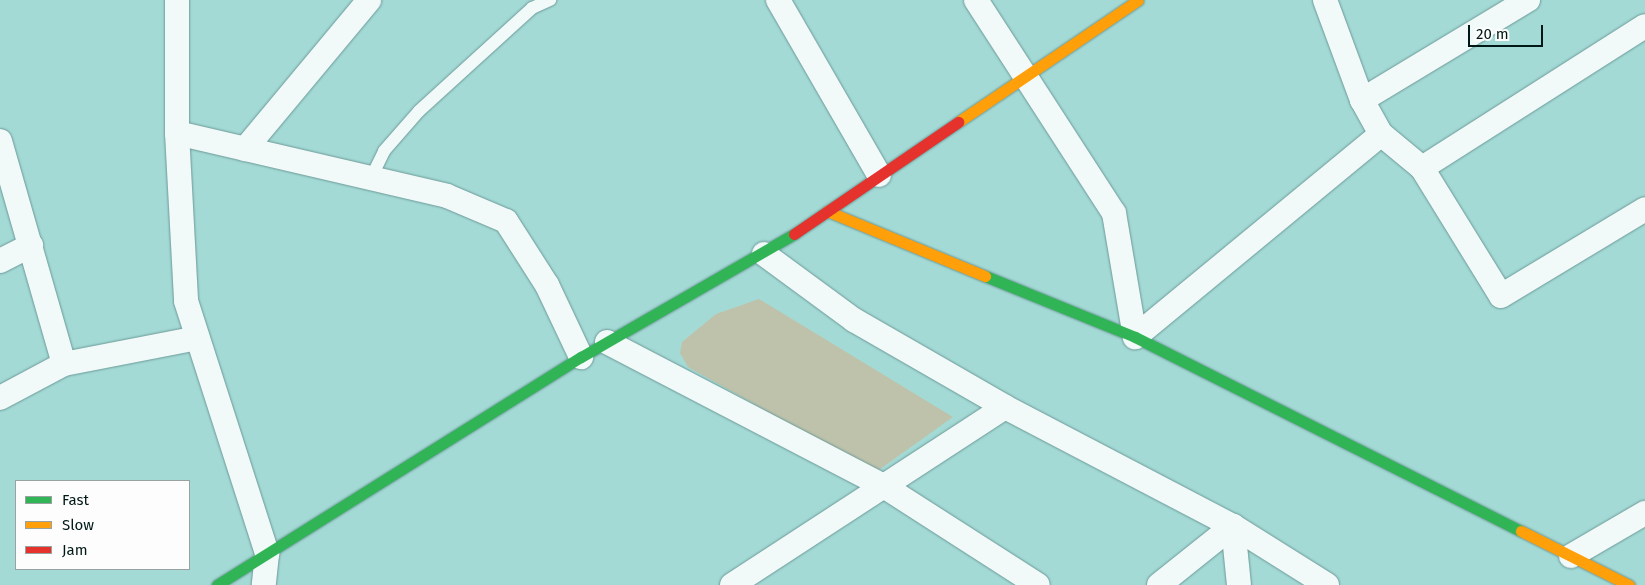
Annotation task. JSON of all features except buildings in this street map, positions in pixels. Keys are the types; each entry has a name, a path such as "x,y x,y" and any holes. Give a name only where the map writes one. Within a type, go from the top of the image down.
{"street":[{"path":"178,0 177,133 186,301 268,554 264,585"},
{"path":"245,149 369,0"},
{"path":"778,0 879,175"},
{"path":"976,0 1114,213 1135,337"},
{"path":"217,585 581,357 764,254 1025,73 1138,0"},
{"path":"1362,100 1528,0"},
{"path":"1330,2 1362,100 1381,134 1422,168 1501,296 1645,209"},
{"path":"1422,168 1645,26"},
{"path":"177,133 447,196 506,221 547,285 581,357"},
{"path":"1135,337 1381,134"},
{"path":"0,141 32,246 64,364"},
{"path":"827,211 1135,337 1629,585"},
{"path":"0,261 32,246"},
{"path":"764,254 854,320 1005,407 1233,526 1327,585"},
{"path":"0,398 64,364 198,338"},
{"path":"607,342 882,485 1038,585"},
{"path":"732,585 882,485 1005,407"},
{"path":"1571,556 1645,513"},
{"path":"1159,585 1233,526"},
{"path":"1233,526 1239,585"}],"lane":[{"path":"371,178 384,151 419,111 532,8 550,0"}],"green space":[{"path":"759,299 953,417 876,472 688,367 680,353 682,342 716,314"}],"traffic: fast":[{"path":"217,585 581,357 794,234"},
{"path":"985,276 1135,337 1521,531"}],"traffic: slow":[{"path":"958,122 1138,0"},
{"path":"827,211 985,276"},
{"path":"1521,531 1629,585"}],"traffic: jam":[{"path":"794,234 958,122"}]}
